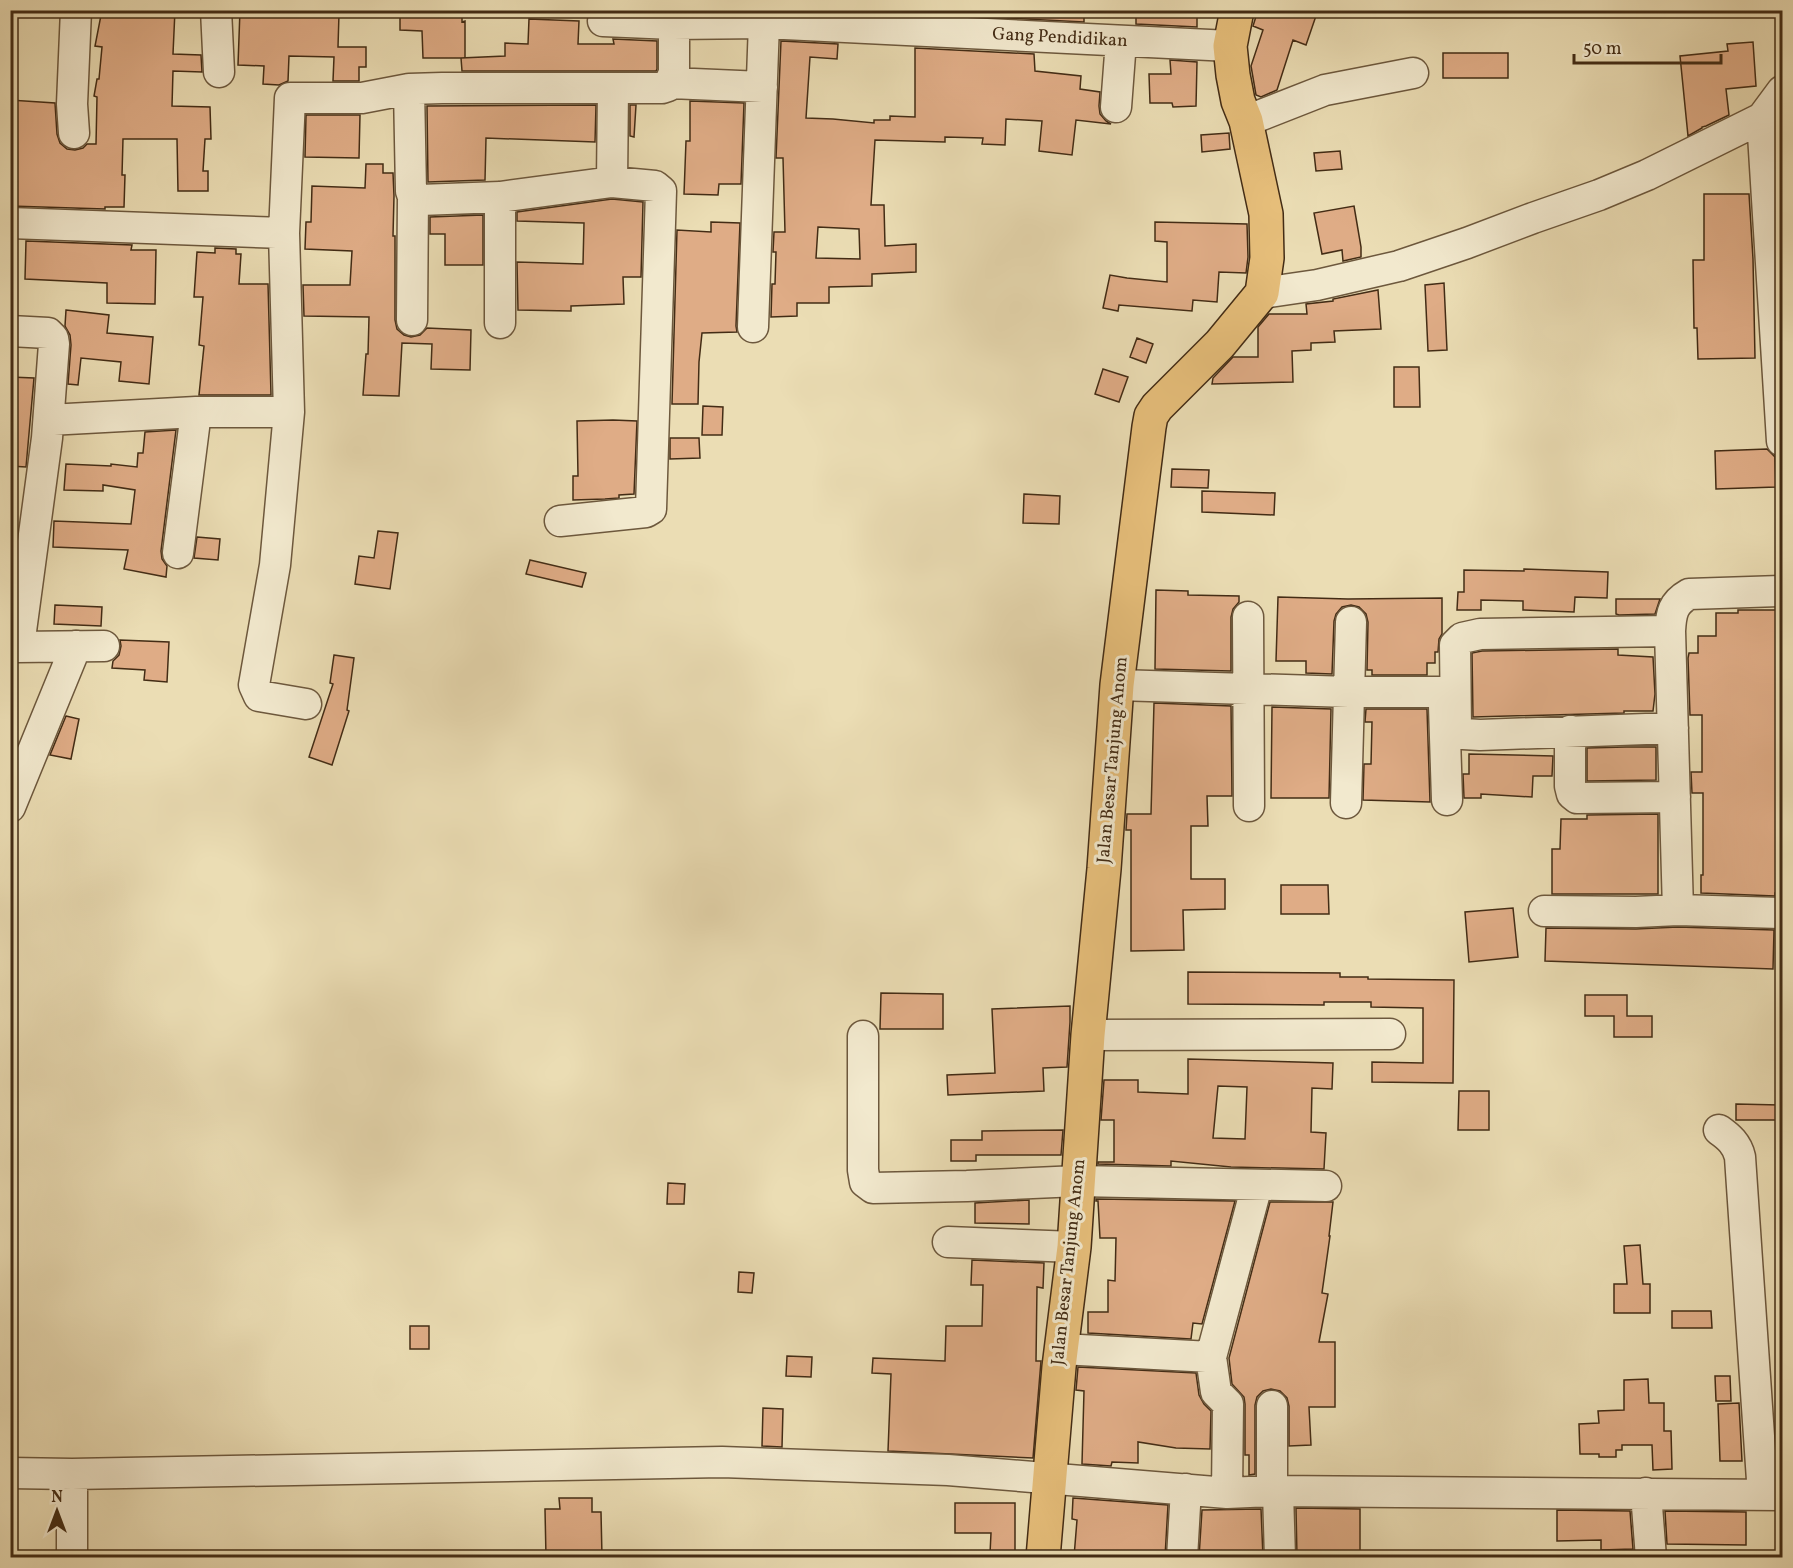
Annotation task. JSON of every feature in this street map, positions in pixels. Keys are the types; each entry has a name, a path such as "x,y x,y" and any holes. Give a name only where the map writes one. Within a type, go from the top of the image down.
{"main road":[{"path":"1237,10 1230,45 1233,75 1266,214 1267,258 1262,293"},
{"name":"Jalan Besar Tanjung Anom","path":"1043,1557 1061,1349 1074,1247 1088,1035 1102,892 1118,679 1151,416 1157,407 1220,344 1262,293"}],"street":[{"path":"74,134 72,104 76,10"},
{"path":"216,10 219,72"},
{"path":"306,704 259,696 254,685 276,565 289,412 284,233 290,98 362,98 409,89 662,88 668,86 674,73 674,17"},
{"name":"Gang Pendidikan","path":"603,21 674,17 1230,45"},
{"path":"753,327 764,23"},
{"path":"1116,107 1121,41"},
{"path":"1246,122 1325,90 1413,73"},
{"path":"670,83 762,87"},
{"path":"409,89 413,197 412,320"},
{"path":"612,182 613,89"},
{"path":"1262,293 1317,285 1399,266 1467,243 1647,175 1774,108 1782,441"},
{"path":"413,197 420,200 500,197 612,182 655,186 661,191 651,509 646,512 560,521"},
{"path":"500,197 500,323"},
{"path":"10,223 284,233"},
{"path":"10,331 48,333 53,338 54,356 49,420 23,620 14,647 90,646 10,807"},
{"path":"49,420 196,412 289,412"},
{"path":"178,553 196,412"},
{"path":"1678,910 1671,618 1680,599 1689,594 1782,591"},
{"path":"1248,618 1249,806"},
{"path":"1346,802 1351,622"},
{"path":"1670,631 1480,634 1462,638 1455,645 1456,727 1463,734 1672,728"},
{"path":"1443,644 1446,800"},
{"path":"1118,679 1248,684 1444,685"},
{"path":"1570,731 1570,786 1572,794 1577,798 1674,797"},
{"path":"1544,911 1678,910 1782,913"},
{"path":"1088,1035 1390,1034"},
{"path":"863,1036 863,1170 865,1182 873,1188 1078,1181 1326,1186"},
{"path":"10,1473 722,1462 948,1470 1227,1493 1773,1495 1740,1157 1737,1148 1728,1136 1719,1130"},
{"path":"1227,1493 1228,1404 1216,1392 1211,1357 1257,1185"},
{"path":"948,1242 1074,1247"},
{"path":"1061,1349 1211,1357"},
{"path":"1272,1406 1280,1557"},
{"path":"72,1473 72,1557"},
{"path":"1182,1557 1186,1489"},
{"path":"1646,1493 1651,1557"}],"building":[{"path":"102,10 175,10 173,54 201,55 202,72 173,71 172,106 210,107 211,139 205,139 203,171 208,171 208,191 178,191 177,139 123,139 124,207 105,207 105,209 10,206 10,100 55,103 57,134 60,143 67,149 75,150 87,144 96,144 97,97 94,96 97,79 99,79 102,47 95,46"},
{"path":"240,10 298,10 298,13 339,14 338,47 366,47 366,67 359,67 359,81 333,81 334,57 289,56 288,81 279,85 263,84 264,66 238,65"},
{"path":"425,10 462,10 462,22 465,21 465,58 423,58 422,31 400,30 400,13 425,14"},
{"path":"913,10 1084,10 1084,22 913,13"},
{"path":"1136,10 1197,10 1197,27 1136,24"},
{"path":"1258,10 1318,10 1306,45 1293,40 1277,90 1261,97 1256,95 1251,66 1263,30 1253,26"},
{"path":"529,19 579,21 578,44 614,44 613,39 657,41 657,69 656,71 462,71 461,58 505,56 505,43 528,44"},
{"path":"781,41 838,44 837,59 810,57 806,118 874,123 874,120 890,120 890,116 915,117 915,48 1034,54 1035,71 1081,76 1080,89 1100,92 1100,114 1111,124 1076,120 1072,155 1039,151 1042,121 1006,119 1005,145 982,144 983,138 945,137 945,142 875,140 871,205 884,205 885,246 916,244 916,272 872,274 872,286 829,287 829,303 797,303 797,316 771,317 772,284 775,284 774,232 785,232 783,158 776,158","holes":["818,227 859,229 860,259 816,258"]},
{"path":"1753,42 1756,86 1726,89 1729,115 1688,136 1680,56 1728,51 1727,44"},
{"path":"1443,53 1508,53 1508,78 1443,78"},
{"path":"1170,60 1197,62 1196,106 1173,107 1172,103 1150,103 1149,74 1171,74"},
{"path":"690,101 744,103 741,184 719,184 718,195 684,194 686,141 690,141"},
{"path":"596,105 595,142 486,138 485,180 428,182 427,106"},
{"path":"630,105 636,105 634,137 630,136"},
{"path":"306,115 360,115 359,158 305,157"},
{"path":"1229,133 1230,149 1202,152 1201,135"},
{"path":"1340,151 1342,169 1316,171 1314,153"},
{"path":"366,164 383,164 383,173 393,173 397,329 411,337 420,335 427,328 471,330 470,370 431,369 432,344 402,343 399,396 363,395 366,354 368,354 369,317 304,316 303,285 350,285 352,251 305,249 306,222 311,222 312,186 365,188"},
{"path":"1704,194 1749,194 1755,358 1698,359 1697,328 1694,328 1693,260 1704,260"},
{"path":"612,199 643,202 641,277 623,277 624,304 571,306 571,311 518,310 517,262 583,264 584,223 517,221 517,212"},
{"path":"1354,206 1361,257 1343,261 1342,250 1322,254 1314,213"},
{"path":"483,215 483,265 445,265 445,234 430,234 430,217"},
{"path":"711,222 740,223 737,332 702,333 698,404 672,404 677,230 711,232"},
{"path":"1155,222 1247,224 1246,273 1219,272 1217,302 1193,300 1192,311 1119,305 1118,311 1103,308 1110,275 1167,282 1167,242 1155,241"},
{"path":"26,241 132,245 131,250 156,250 155,304 107,303 107,283 25,279"},
{"path":"215,248 236,249 236,254 241,254 239,284 268,284 271,395 199,395 204,346 199,345 203,297 194,297 197,252 215,253"},
{"path":"1444,283 1447,350 1428,351 1425,285"},
{"path":"1378,290 1381,329 1334,331 1335,342 1311,343 1311,350 1292,351 1293,382 1212,384 1213,378 1233,357 1258,357 1258,327 1269,314 1307,314 1306,304 1333,301 1333,299"},
{"path":"66,310 109,315 107,333 153,337 149,384 119,381 121,362 81,358 78,385 68,384 71,345 70,335 65,326"},
{"path":"1137,338 1153,344 1146,363 1130,357"},
{"path":"1394,367 1419,367 1420,407 1394,407"},
{"path":"1103,369 1128,377 1119,402 1095,394"},
{"path":"10,377 34,378 26,467 10,466"},
{"path":"703,406 723,407 722,435 702,435"},
{"path":"577,421 637,421 634,494 619,495 619,498 573,500 573,476 578,476"},
{"path":"176,430 161,551 162,559 167,566 166,577 124,569 128,550 53,547 54,521 131,524 135,490 103,485 103,491 64,490 66,464 111,466 111,464 137,467 138,453 143,453 145,432"},
{"path":"670,438 699,438 700,458 670,459"},
{"path":"1767,449 1775,457 1776,487 1716,489 1715,451"},
{"path":"1172,469 1209,470 1208,488 1171,487"},
{"path":"1202,491 1275,493 1274,515 1202,512"},
{"path":"1024,494 1060,496 1059,524 1023,523"},
{"path":"378,531 398,533 390,589 355,584 359,556 374,558"},
{"path":"197,537 220,539 218,560 194,558"},
{"path":"530,560 586,573 582,587 526,574"},
{"path":"1524,569 1608,572 1607,598 1575,597 1574,612 1523,610 1523,601 1481,600 1481,610 1457,610 1458,592 1464,592 1464,570 1524,571"},
{"path":"1156,590 1188,591 1188,595 1239,596 1239,602 1233,609 1231,617 1231,671 1155,669"},
{"path":"1278,597 1442,598 1442,634 1439,639 1438,652 1435,652 1435,663 1427,663 1427,675 1372,675 1372,670 1367,670 1368,622 1366,614 1359,607 1351,605 1342,607 1334,621 1332,674 1306,673 1306,661 1276,661"},
{"path":"1616,599 1660,599 1655,614 1619,615 1616,614"},
{"path":"55,605 102,607 101,626 54,624"},
{"path":"1738,610 1782,610 1782,638 1778,638 1777,774 1781,774 1782,852 1779,893 1775,893 1775,896 1701,893 1703,793 1692,793 1691,772 1702,772 1702,715 1690,715 1688,658 1689,653 1698,653 1698,636 1716,636 1716,613 1738,613"},
{"path":"120,640 169,642 167,682 144,680 145,670 112,668 113,661 119,655"},
{"path":"1618,649 1618,655 1653,657 1655,694 1653,711 1473,717 1472,653"},
{"path":"334,655 354,658 347,710 349,711 332,765 309,757 333,684 330,683"},
{"path":"1154,703 1231,706 1232,796 1207,796 1208,826 1191,826 1191,879 1225,879 1225,909 1183,910 1184,950 1131,951 1131,830 1126,830 1127,814 1151,814"},
{"path":"1272,707 1331,709 1329,798 1271,798"},
{"path":"1366,709 1427,709 1430,802 1363,800 1364,764 1371,764 1372,722 1365,722"},
{"path":"66,716 79,719 71,759 50,755"},
{"path":"1656,747 1656,780 1587,781 1587,748"},
{"path":"1469,754 1553,756 1552,776 1533,776 1532,797 1481,794 1481,798 1464,798 1463,774 1469,774"},
{"path":"1658,814 1658,894 1552,894 1552,849 1560,849 1561,819 1587,819 1587,815"},
{"path":"1281,885 1328,885 1329,914 1281,914"},
{"path":"1513,908 1518,957 1469,962 1465,912"},
{"path":"1678,927 1774,930 1773,969 1545,961 1546,928"},
{"path":"1188,972 1340,973 1340,977 1368,977 1368,979 1454,980 1453,1083 1372,1082 1372,1062 1423,1063 1423,1008 1371,1007 1371,1002 1324,1002 1324,1005 1188,1004"},
{"path":"881,993 943,994 943,1029 880,1029"},
{"path":"1585,995 1627,995 1627,1016 1652,1016 1652,1037 1614,1037 1614,1016 1585,1016"},
{"path":"1070,1006 1067,1067 1043,1068 1044,1091 948,1095 947,1075 995,1073 992,1009"},
{"path":"1188,1059 1333,1063 1332,1089 1312,1088 1311,1132 1326,1133 1324,1169 1231,1167 1171,1161 1171,1166 1098,1164 1098,1162 1114,1162 1114,1120 1101,1120 1104,1080 1138,1080 1138,1092 1188,1094","holes":["1218,1086 1247,1087 1245,1139 1213,1138"]},
{"path":"1459,1091 1489,1091 1489,1130 1458,1130"},
{"path":"1736,1104 1782,1105 1782,1120 1736,1120"},
{"path":"1063,1130 1061,1155 976,1155 976,1161 951,1161 951,1140 982,1140 982,1131"},
{"path":"668,1183 685,1184 684,1204 667,1204"},
{"path":"1096,1199 1235,1201 1202,1324 1193,1323 1191,1339 1088,1333 1088,1312 1108,1312 1108,1280 1115,1281 1116,1238 1100,1238"},
{"path":"1029,1200 1029,1224 975,1223 975,1203"},
{"path":"1270,1202 1333,1202 1322,1293 1328,1294 1319,1342 1335,1342 1335,1407 1309,1407 1311,1445 1289,1446 1287,1398 1280,1391 1271,1389 1263,1391 1257,1397 1255,1405 1255,1474 1249,1475 1249,1455 1245,1455 1244,1397 1232,1384 1229,1358"},
{"path":"1640,1245 1643,1284 1650,1284 1650,1313 1614,1313 1614,1284 1627,1284 1624,1246"},
{"path":"972,1260 1044,1263 1043,1288 1037,1287 1036,1361 1041,1361 1033,1458 888,1451 891,1374 872,1373 873,1358 945,1361 946,1326 982,1326 983,1285 971,1285"},
{"path":"739,1272 754,1273 752,1293 738,1292"},
{"path":"1672,1311 1711,1311 1712,1328 1672,1328"},
{"path":"410,1326 429,1326 429,1349 410,1349"},
{"path":"787,1356 812,1357 811,1377 786,1376"},
{"path":"1078,1367 1196,1373 1199,1395 1211,1411 1210,1449 1176,1448 1138,1442 1138,1463 1112,1462 1111,1466 1082,1464 1084,1391 1076,1390"},
{"path":"1715,1376 1730,1376 1731,1401 1716,1401"},
{"path":"1648,1379 1649,1403 1664,1403 1664,1431 1671,1431 1672,1469 1653,1470 1652,1445 1622,1445 1622,1450 1616,1450 1616,1457 1580,1454 1579,1424 1599,1423 1598,1411 1624,1410 1624,1380"},
{"path":"1739,1403 1742,1461 1720,1461 1718,1404"},
{"path":"763,1408 783,1409 782,1447 762,1446"},
{"path":"559,1498 592,1498 592,1512 601,1512 602,1557 546,1557 545,1509 560,1509"},
{"path":"1073,1498 1168,1505 1165,1557 1074,1557 1077,1520 1072,1519"},
{"path":"955,1503 1015,1503 1015,1557 998,1557 998,1555 990,1554 991,1533 955,1533"},
{"path":"1296,1508 1360,1509 1360,1557 1297,1557"},
{"path":"1261,1509 1263,1557 1199,1557 1202,1510"},
{"path":"1557,1510 1630,1511 1633,1549 1601,1550 1601,1540 1557,1541"},
{"path":"1665,1511 1746,1512 1746,1545 1667,1544"}]}
